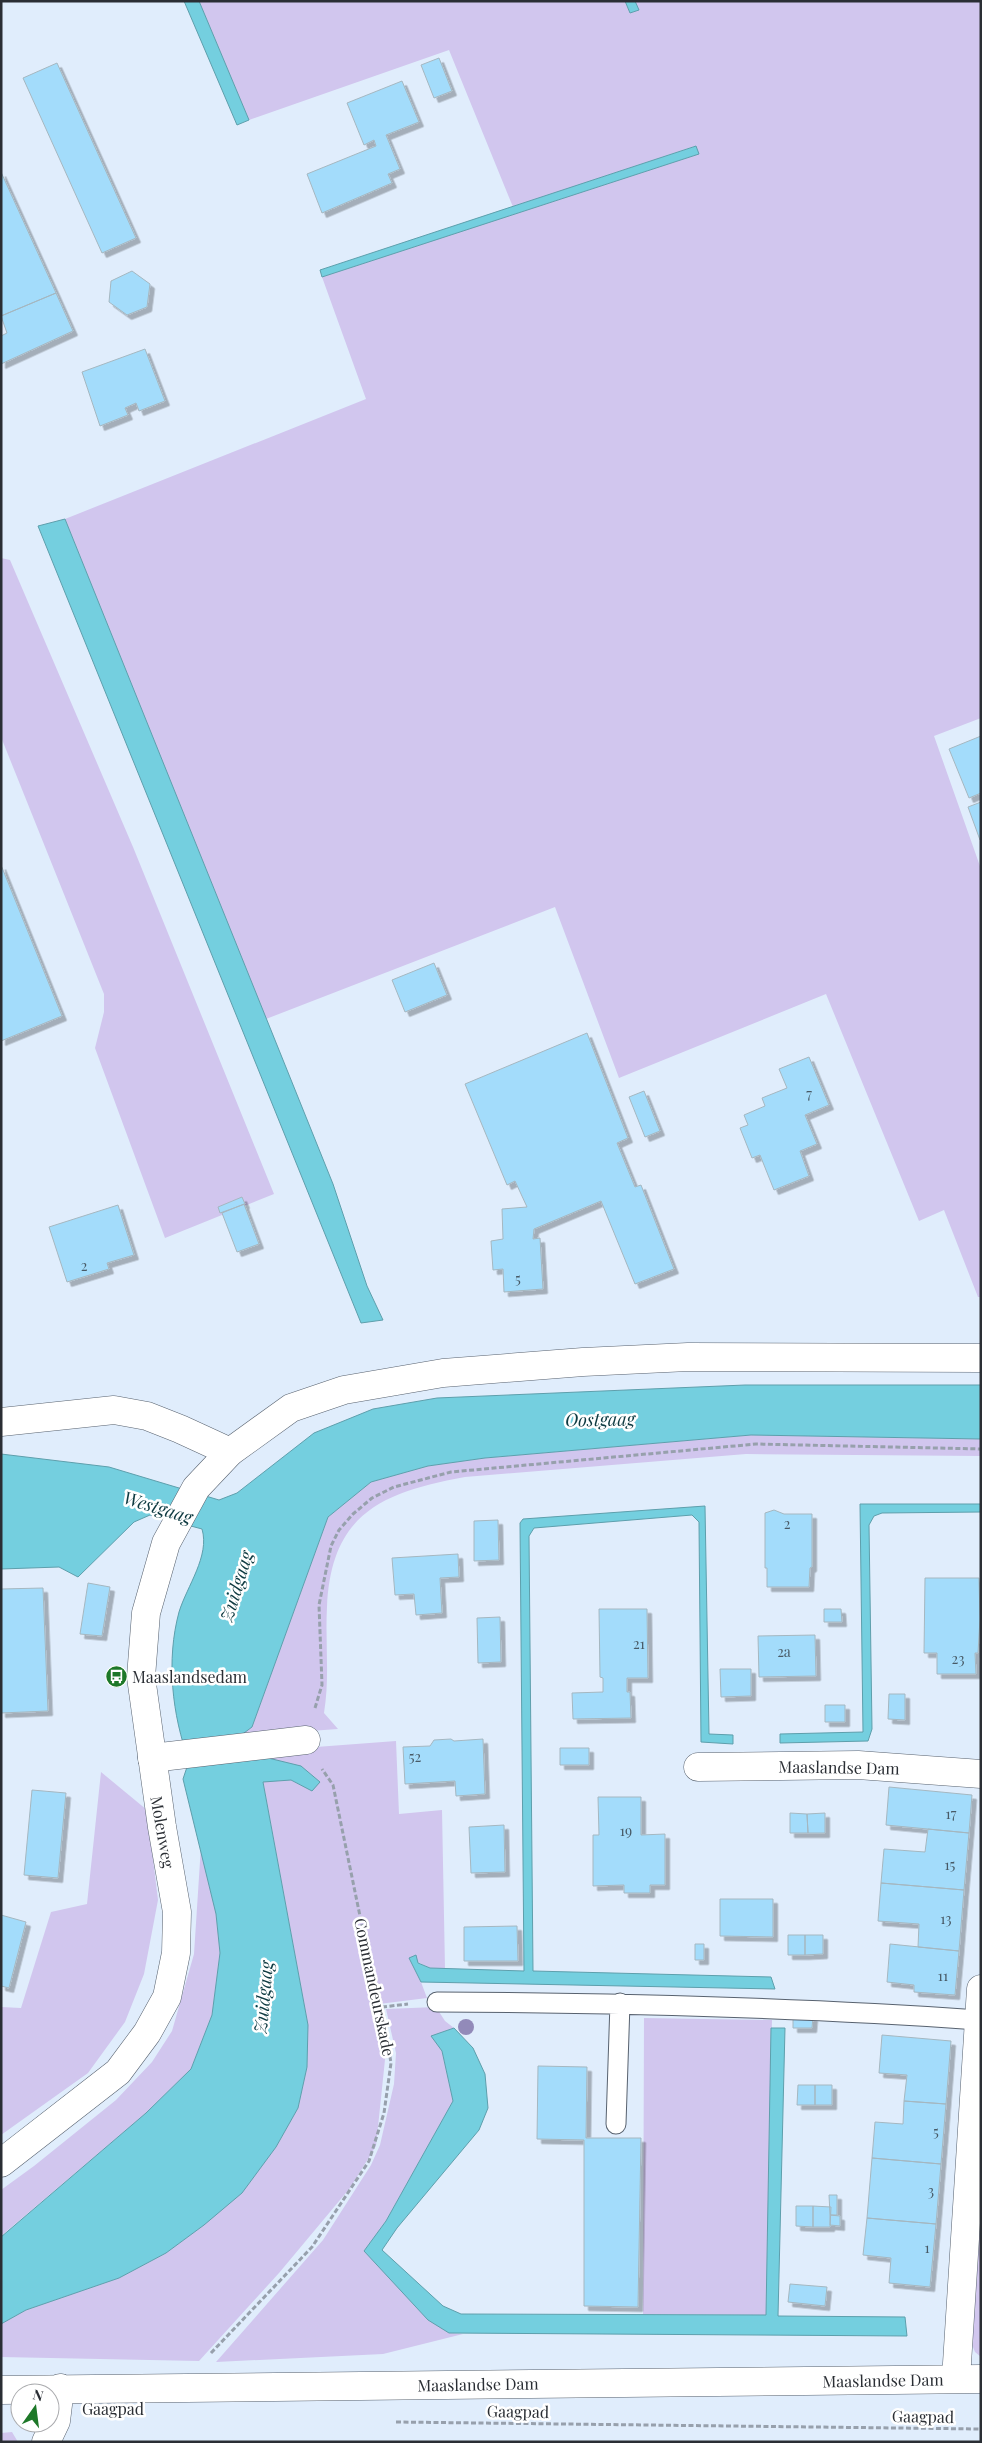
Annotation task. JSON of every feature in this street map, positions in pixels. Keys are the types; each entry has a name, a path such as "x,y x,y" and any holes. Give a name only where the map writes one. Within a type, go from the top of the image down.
{"street":[{"path":"1,1422 114,1410 156,1420 230,1452 291,1408 344,1390 443,1373 582,1362 688,1357 981,1358"},
{"name":"Molenweg","path":"1,2164 118,2072 147,2034 167,1997 176,1953 178,1912 158,1758 141,1677 146,1613 166,1543 196,1488 230,1452"},
{"path":"158,1758 268,1743 306,1740"},
{"name":"Maaslandse Dam","path":"698,1767 858,1765 981,1774"},
{"name":"Maaslandse Dam","path":"60,2388 968,2379 978,2020 981,1989"}],"lane":[{"path":"438,2002 620,2003 844,2010 978,2020"},
{"path":"616,2124 620,2003"}],"path":[{"path":"306,1740 322,1685 319,1605 331,1546 339,1530 353,1514 372,1498 394,1487 451,1472 756,1444 981,1448"},
{"name":"Commandeurskade","path":"177,2386 312,2247 370,2161 384,2113 390,2063 382,2007 367,1950 333,1785 307,1747 306,1740"},
{"name":"Gaagpad","path":"388,2422 981,2429"}],"shaded area":[{"path":"199,1 625,1 630,13 638,10 635,1 981,1 981,718 934,736 981,869 981,1297 978,1297 944,1210 919,1221 826,994 619,1078 555,907 266,1019 65,519 366,399 322,277 698,154 695,146 513,207 449,50 249,120"},
{"path":"1,558 10,560 133,847 274,1194 165,1238 95,1048 104,1012 104,994 1,737"},
{"path":"751,1435 981,1439 981,1456 746,1454 465,1477 409,1490 386,1500 367,1512 351,1529 339,1549 331,1575 327,1607 327,1686 324,1713 338,1729 240,1736 252,1727 328,1517 371,1482 428,1466 485,1458"},
{"path":"396,1741 399,1814 442,1810 445,1969 430,1968 409,1958 427,1998 379,2004 386,2050 376,2146 350,2188 279,2273 199,2361 1,2357 1,2324 26,2310 119,2278 166,2253 204,2225 276,2147 298,2108 307,2067 308,2025 263,1781 291,1780 312,1791 264,1757 316,1747"},
{"path":"101,1772 147,1810 158,1900 144,1974 125,2022 88,2073 1,2135 1,2007 21,2008 51,1912 87,1904"},
{"path":"201,1846 216,1914 220,1953 212,2015 191,2069 146,2113 1,2236 1,2190 116,2100 152,2062 172,2031 194,1954"},
{"path":"436,2007 445,2021 454,2028 432,2036 442,2051 453,2101 386,2221 364,2251 449,2333 463,2334 383,2354 216,2362 323,2240 371,2165 380,2145 394,2084 396,2053 386,2009"},
{"path":"644,2018 772,2020 766,2315 643,2314"},
{"path":"981,2167 981,2357 975,2352 968,2335"},
{"path":"1,2433 13,2433 18,2442 1,2442"}],"water":[{"path":"184,1 199,1 249,120 237,125"},
{"path":"625,1 635,1 639,10 630,13"},
{"path":"696,146 699,154 322,277 320,270"},
{"path":"65,519 333,1184 367,1286 383,1320 361,1323 38,526"},
{"path":"745,1385 981,1385 981,1439 751,1435 485,1458 428,1466 371,1482 328,1517 252,1727 240,1736 264,1757 301,1766 320,1782 312,1791 291,1780 263,1782 308,2025 307,2067 298,2108 276,2147 242,2193 204,2225 166,2253 119,2278 26,2310 1,2324 1,2237 146,2113 191,2069 212,2015 220,1953 216,1914 183,1779 189,1761 178,1725 172,1668 175,1630 179,1612 203,1550 204,1539 202,1529 150,1515 134,1522 78,1577 59,1567 1,1569 1,1454 109,1467 219,1500 237,1493 314,1433 373,1409 437,1398"},
{"path":"860,1504 981,1504 981,1512 882,1513 874,1516 869,1525 872,1729 868,1741 780,1743 780,1734 863,1732"},
{"path":"705,1506 709,1734 733,1735 733,1744 701,1742 699,1522 692,1515 534,1528 529,1536 533,1971 771,1977 775,1989 421,1982 409,1958 416,1955 418,1963 430,1968 524,1971 520,1523 523,1519"},
{"path":"454,2028 473,2048 485,2074 488,2108 479,2130 397,2228 382,2250 443,2306 461,2314 766,2315 771,2028 785,2028 778,2316 905,2317 907,2336 449,2333 428,2320 364,2251 386,2221 453,2101 442,2051 431,2036"}],"building":[{"path":"439,58 452,91 434,98 421,65"},
{"path":"57,63 136,238 102,253 23,78"},
{"path":"402,81 419,122 386,135 400,169 388,174 392,183 322,213 307,174 376,146 374,140 364,145 347,103"},
{"path":"1,172 56,293 1,316"},
{"path":"132,271 150,284 147,307 127,315 109,302 111,281"},
{"path":"56,293 73,331 1,364 1,336 7,333 1,316"},
{"path":"145,349 165,401 139,411 136,403 125,408 128,415 100,426 82,372"},
{"path":"981,736 981,793 969,798 949,749"},
{"path":"981,802 981,839 980,840 968,807"},
{"path":"1,865 62,1016 1,1041"},
{"path":"434,963 447,995 405,1012 392,980"},
{"path":"587,1033 628,1138 617,1143 635,1187 641,1185 674,1269 635,1284 601,1201 534,1229 533,1239 540,1238 543,1289 504,1292 503,1269 493,1270 491,1241 503,1239 502,1209 527,1207 515,1181 507,1185 465,1084"},
{"path":"809,1057 829,1105 805,1115 817,1144 800,1151 809,1176 774,1190 760,1155 752,1158 740,1128 748,1125 744,1115 765,1106 762,1098 787,1088 779,1069"},
{"path":"644,1091 660,1131 645,1137 629,1097"},
{"path":"242,1197 245,1204 220,1213 218,1207"},
{"path":"244,1204 259,1244 237,1252 222,1213"},
{"path":"118,1205 134,1255 107,1263 109,1269 67,1282 49,1227"},
{"path":"774,1510 784,1514 812,1514 812,1567 810,1568 809,1587 767,1587 765,1513"},
{"path":"498,1520 499,1560 474,1561 474,1521"},
{"path":"458,1554 459,1577 440,1578 442,1613 416,1615 414,1594 395,1595 392,1558"},
{"path":"925,1578 979,1578 980,1619 978,1653 975,1653 976,1674 937,1674 937,1653 924,1653"},
{"path":"88,1583 110,1587 102,1636 80,1634"},
{"path":"43,1588 48,1711 1,1713 1,1589"},
{"path":"599,1609 647,1609 648,1678 627,1678 627,1692 630,1692 631,1718 573,1719 572,1693 603,1692 603,1678 600,1677"},
{"path":"824,1609 841,1609 842,1622 824,1622"},
{"path":"500,1617 501,1662 478,1663 477,1618"},
{"path":"815,1635 816,1676 759,1677 758,1636"},
{"path":"720,1669 751,1669 751,1696 721,1697"},
{"path":"889,1694 905,1694 905,1720 888,1719"},
{"path":"825,1705 845,1705 845,1722 825,1722"},
{"path":"451,1739 454,1741 483,1739 485,1794 456,1796 455,1781 405,1784 403,1747 430,1746 434,1740"},
{"path":"560,1748 589,1748 589,1765 560,1765"},
{"path":"889,1787 972,1795 969,1833 886,1825"},
{"path":"32,1790 66,1793 58,1878 24,1875"},
{"path":"598,1797 641,1797 641,1835 665,1834 665,1885 650,1885 650,1893 624,1893 624,1885 593,1886 593,1835 599,1835"},
{"path":"790,1813 807,1814 808,1833 790,1833"},
{"path":"825,1813 825,1833 808,1833 807,1814"},
{"path":"504,1825 505,1872 471,1873 469,1827"},
{"path":"928,1829 969,1833 964,1890 881,1883 884,1849 925,1852"},
{"path":"881,1883 964,1890 959,1951 918,1947 919,1924 878,1921"},
{"path":"720,1899 773,1899 773,1937 720,1936"},
{"path":"1,1915 26,1922 9,1988 1,1986"},
{"path":"517,1926 518,1961 464,1961 464,1927"},
{"path":"788,1935 805,1935 805,1955 788,1955"},
{"path":"805,1935 823,1935 823,1954 805,1955"},
{"path":"695,1944 704,1944 704,1960 695,1960"},
{"path":"890,1944 959,1951 955,1995 914,1992 914,1985 887,1982"},
{"path":"793,2016 813,2017 812,2028 793,2028"},
{"path":"882,2035 951,2041 946,2104 904,2101 907,2075 879,2073"},
{"path":"538,2066 587,2067 586,2138 641,2138 638,2307 584,2306 584,2140 537,2139"},
{"path":"798,2085 815,2085 815,2105 797,2105"},
{"path":"815,2085 832,2085 832,2105 815,2105"},
{"path":"904,2101 946,2104 941,2164 872,2158 875,2122 903,2124"},
{"path":"872,2158 941,2164 936,2224 867,2218"},
{"path":"829,2195 837,2195 837,2215 830,2215"},
{"path":"796,2206 813,2206 813,2227 796,2226"},
{"path":"813,2206 831,2207 830,2227 813,2227"},
{"path":"830,2215 840,2216 840,2226 830,2225"},
{"path":"867,2218 936,2224 930,2287 889,2283 891,2258 863,2255"},
{"path":"790,2284 827,2287 825,2306 788,2302"}],"place":[{"name":"Maaslandsedam","path":"116,1676"}],"water label":[{"name":"Oostgaag","path":"600,1419"},
{"name":"Westgaag","path":"158,1507"},
{"name":"Zuidgaag","path":"236,1586"},
{"name":"Zuidgaag","path":"263,1997"}]}
